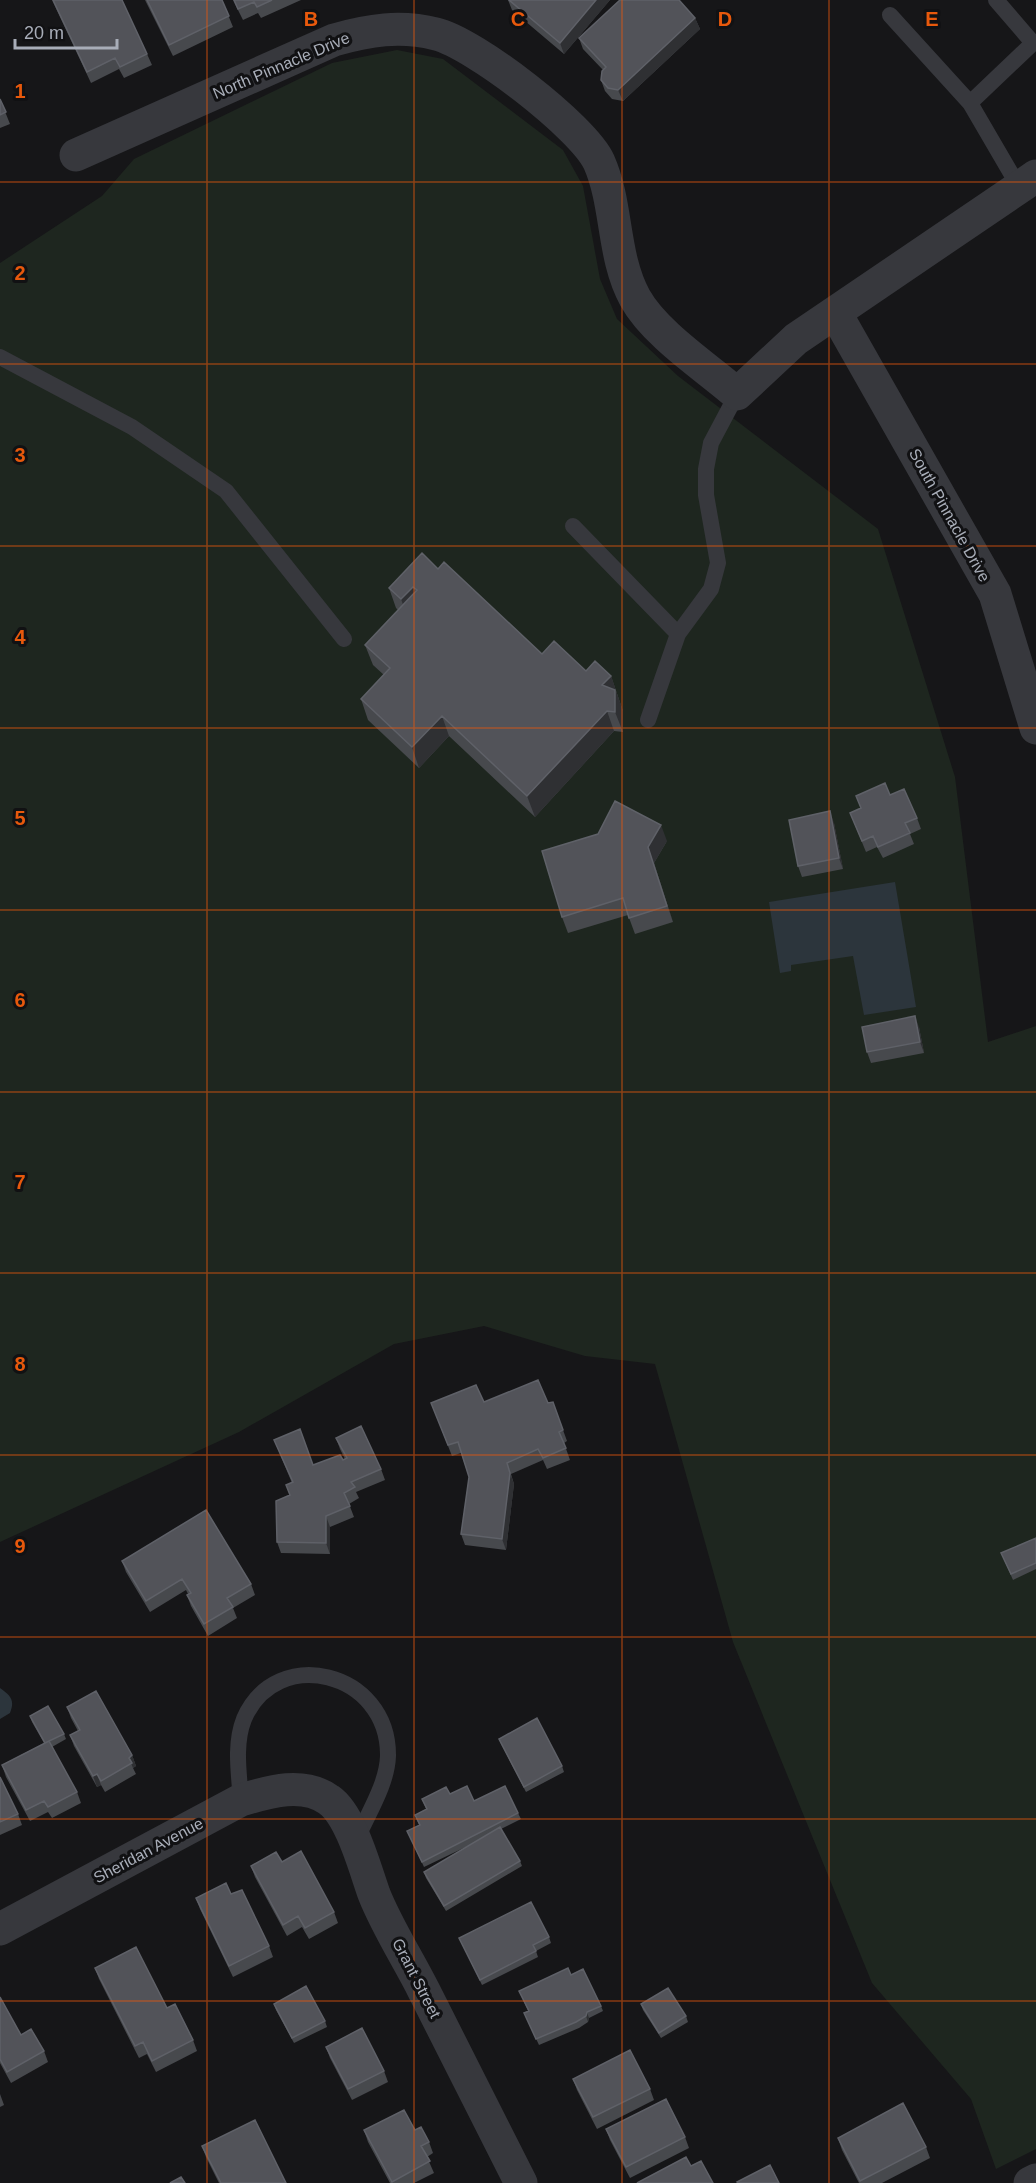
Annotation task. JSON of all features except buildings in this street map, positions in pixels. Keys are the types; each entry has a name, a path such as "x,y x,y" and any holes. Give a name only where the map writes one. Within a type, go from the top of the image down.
{"street":[{"name":"North Pinnacle Drive","path":"76,155 334,40 371,29 406,29 439,34 470,48 566,121 584,140 598,161 608,191 625,276 636,300 654,323 737,394"},
{"path":"737,394 796,339 836,314 1027,182"},
{"name":"South Pinnacle Drive","path":"836,314 995,594 1036,728"},
{"name":"Sheridan Avenue","path":"0,1929 241,1800 277,1790 302,1791"},
{"name":"Grant Street","path":"302,1791 320,1794 331,1801 355,1842 375,1897 484,2104 521,2183"},
{"path":"1030,2183 1036,2180"}],"lane":[{"path":"970,103 1033,43 996,0"},
{"path":"890,15 970,103 1027,182"},
{"path":"0,357 132,426 226,491 344,639"},
{"path":"648,720 678,634 711,589 718,563 706,495 706,469 711,443 737,394"},
{"path":"573,526 678,634"},
{"path":"241,1800 238,1750 243,1720 254,1703 283,1681 299,1677 324,1676 348,1683 364,1695 380,1716 388,1757 383,1779 355,1842"}],"shaded area":[{"path":"397,50 443,59 563,150 583,186 600,279 617,319 678,376 878,529 955,777 988,1042 1036,1026 1036,2149 996,2169 971,2099 872,1983 733,1642 655,1364 585,1356 484,1326 394,1344 239,1432 0,1542 0,263 102,196 134,159 332,63"},
{"path":"895,882 916,1007 864,1015 853,956 791,965 791,971 780,973 769,902"},
{"path":"0,1688 9,1696 12,1705 10,1713 0,1719"}]}
